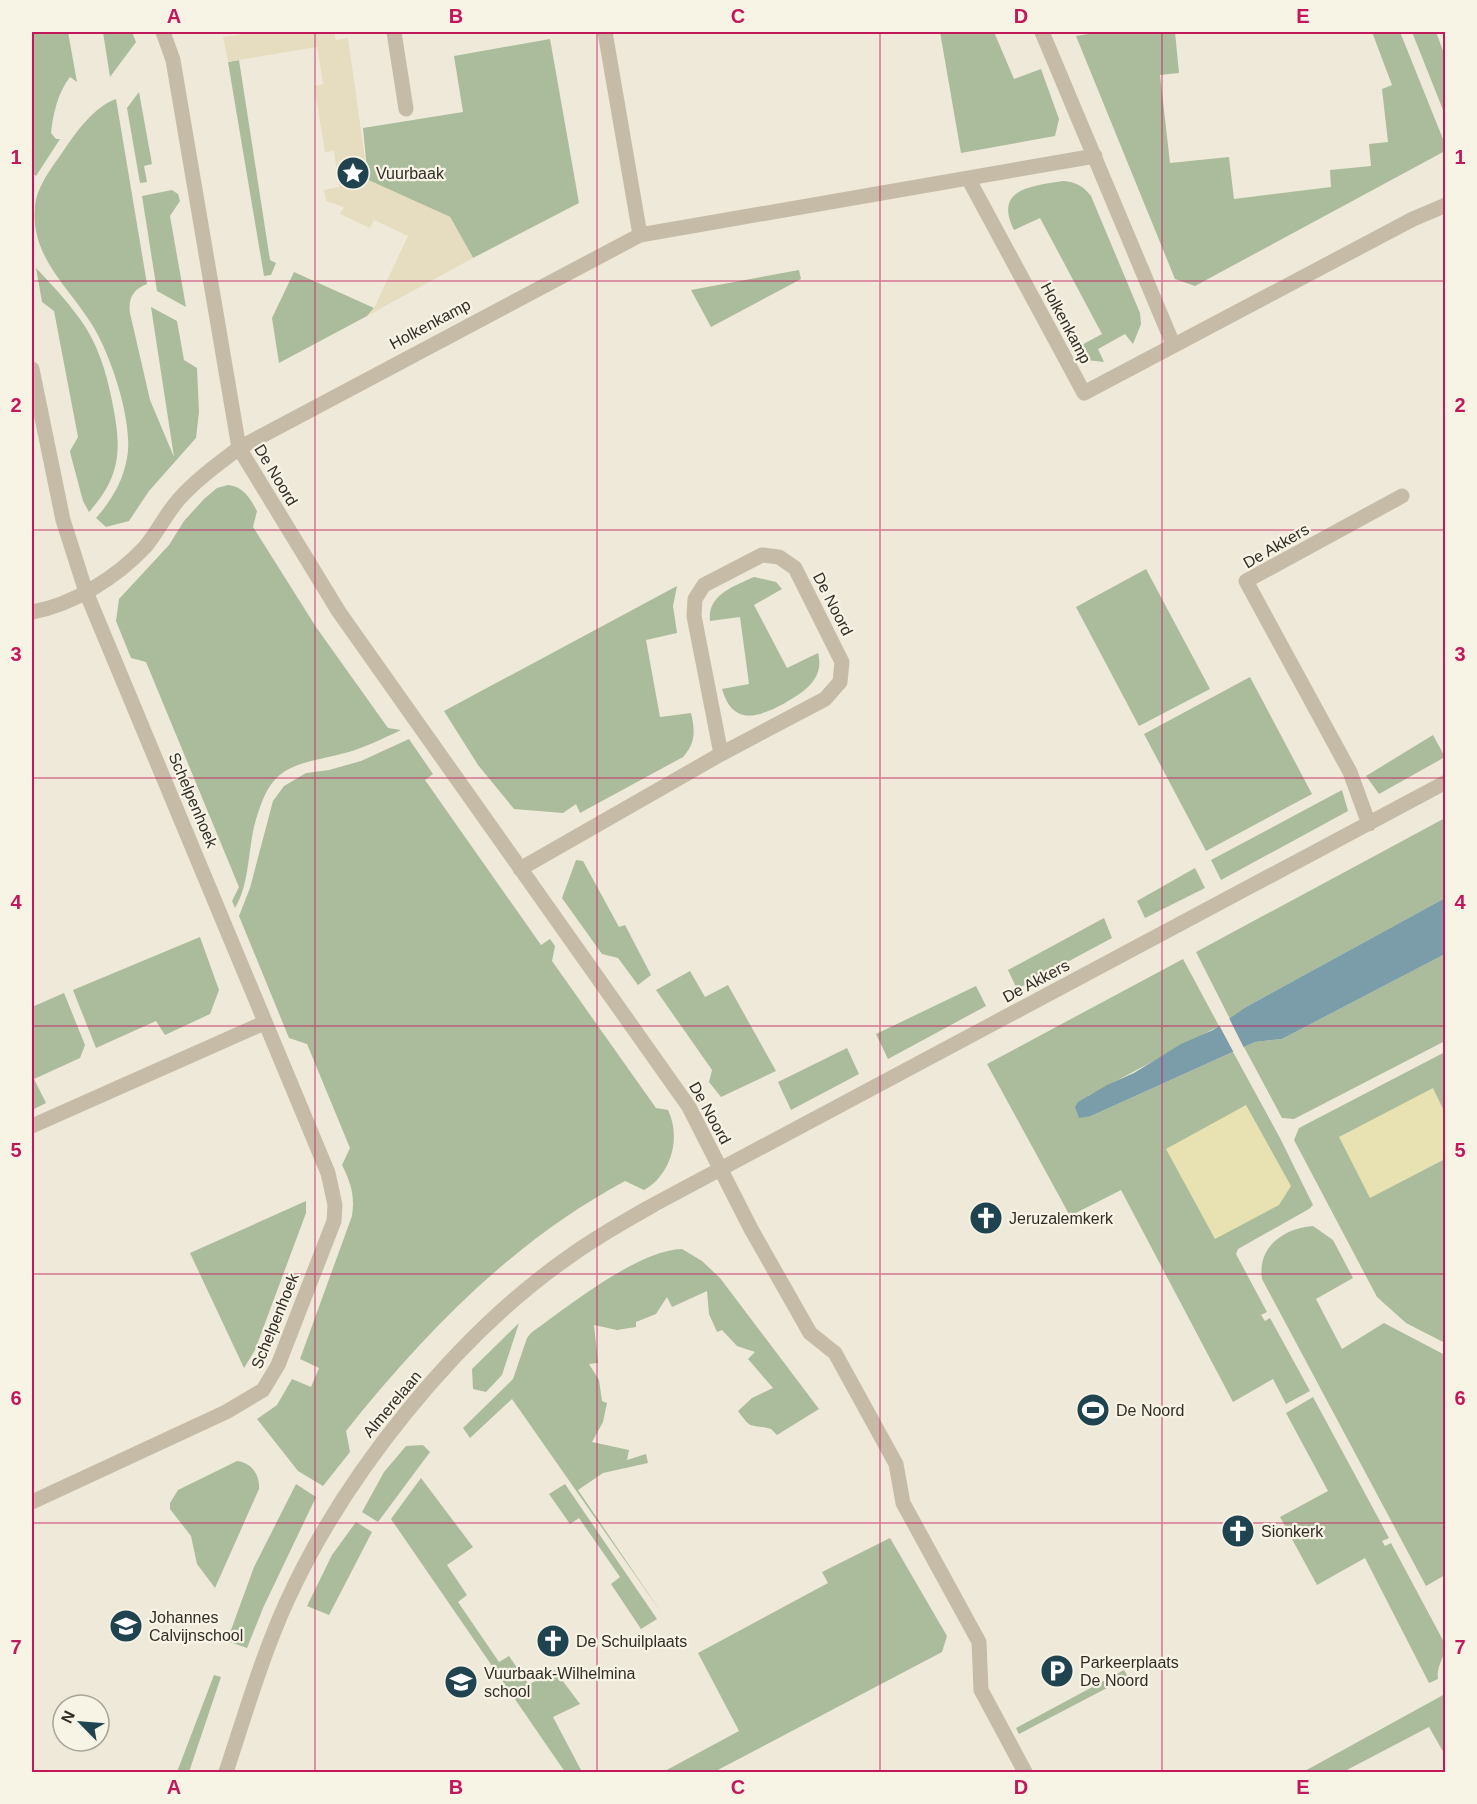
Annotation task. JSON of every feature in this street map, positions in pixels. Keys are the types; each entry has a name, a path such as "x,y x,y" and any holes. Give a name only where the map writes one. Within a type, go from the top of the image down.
{"street":[{"name":"De Noord","path":"163,32 173,60 239,448 339,612 689,1107 810,1333 835,1353 896,1464 903,1503 979,1642 981,1690 1025,1773"},
{"path":"394,32 406,109"},
{"path":"605,32 640,235"},
{"path":"1042,32 1173,344"},
{"name":"Holkenkamp","path":"239,448 640,235 969,180 1095,156"},
{"name":"Holkenkamp","path":"969,180 1084,393 1413,219 1446,205"},
{"name":"Schelpenhoek","path":"32,369 63,520 86,592 328,1173 335,1205 329,1235 278,1365 263,1390 248,1401 32,1502"},
{"path":"32,612 86,592 145,547 180,498 206,472 239,448"},
{"name":"De Akkers","path":"1369,824 1350,772 1246,581 1402,496"},
{"name":"De Noord","path":"520,869 721,754 825,699 840,682 842,662 795,568 779,557 762,555 704,585 695,599 694,616 721,754"},
{"name":"De Akkers","path":"721,1170 1446,782"},
{"path":"32,1126 264,1023"},
{"name":"Almerelaan","path":"226,1773 270,1643 291,1592 348,1490 386,1438 477,1334 565,1259 618,1225 721,1170"}],"green space":[{"path":"32,32 68,32 77,82 70,77 59,96 51,133 56,139 60,139 36,176 32,173"},
{"path":"103,32 132,32 136,42 110,77"},
{"path":"940,32 994,32 1014,79 1041,69 1059,119 1055,136 961,153"},
{"path":"1100,32 1175,32 1179,73 1160,75 1170,163 1229,157 1234,199 1331,187 1330,170 1371,166 1369,144 1388,142 1382,89 1392,85 1372,32 1400,32 1445,144 1445,151 1195,286 1175,279 1076,36"},
{"path":"1412,32 1436,32 1445,56 1445,115"},
{"path":"550,39 579,203 473,258 450,217 368,180 363,128 463,112 454,56"},
{"path":"239,60 270,260 276,263 271,275 264,276 228,62"},
{"path":"139,92 152,164 144,166 147,182 140,183 127,108"},
{"path":"116,99 147,284 132,295 130,313 150,400 174,457 151,307 177,321 184,360 197,368 199,412 196,438 149,491 129,521 106,527 96,518 116,490 123,475 128,443 124,408 106,351 91,323 44,255 35,224 35,206 46,176 74,135 93,113"},
{"path":"1063,181 1079,185 1091,196 1140,313 1141,324 1133,344 1125,334 1098,349 1104,362 1087,360 1076,348 1102,334 1040,218 1014,230 1009,216 1012,197 1019,192"},
{"path":"172,190 178,194 180,201 170,216 186,307 157,291 142,196"},
{"path":"36,268 69,304 86,328 102,361 111,396 117,429 117,457 109,484 89,512 83,501 70,451 78,437 54,311 42,302"},
{"path":"799,270 801,279 711,327 691,290"},
{"path":"294,272 374,308 367,316 279,363 272,318"},
{"path":"228,485 238,488 252,502 257,511 253,527 316,627 388,728 401,730 372,744 293,767 274,781 266,792 260,807 254,827 246,879 235,908 232,901 239,887 146,662 131,658 116,621 119,599 169,545 184,521 204,499 217,488"},
{"path":"1146,569 1210,689 1139,726 1076,607"},
{"path":"754,577 776,582 782,589 754,605 787,668 818,653 819,662 816,677 806,689 766,712 748,716 733,709 722,689 749,684 740,617 710,621 710,612 717,598 723,593"},
{"path":"677,586 673,606 677,633 646,640 660,717 691,713 693,736 687,752 683,757 580,813 576,804 563,813 514,809 478,765 444,711"},
{"path":"1250,677 1312,794 1206,851 1144,734"},
{"path":"1433,735 1445,757 1379,794 1366,776"},
{"path":"409,739 433,774 425,780 541,945 550,939 555,946 552,961 656,1108 668,1110 674,1133 673,1144 667,1166 653,1184 644,1190 625,1181 584,1205 508,1261 439,1324 346,1431 350,1452 323,1486 298,1471 257,1419 277,1405 292,1379 311,1387 319,1368 300,1359 352,1216 352,1190 342,1165 350,1148 307,1044 289,1038 239,916 250,888 273,801 284,786 306,773 329,770 361,761"},
{"path":"1342,790 1348,811 1221,880 1211,860"},
{"path":"1445,818 1445,898 1246,1007 1230,1019 1196,952"},
{"path":"576,860 583,861 619,927 625,925 651,975 638,985 618,958 602,954 562,898"},
{"path":"1195,868 1205,888 1145,918 1137,901"},
{"path":"1104,918 1112,938 1017,989 1008,970"},
{"path":"200,937 219,990 210,1014 165,1035 156,1021 96,1048 73,990"},
{"path":"1445,954 1445,1041 1294,1119 1282,1118 1244,1047 1255,1042 1282,1039"},
{"path":"1183,959 1219,1026 1088,1096 1091,1116 1233,1052 1280,1138 1313,1205 1238,1249 1236,1254 1267,1312 1261,1315 1265,1321 1270,1318 1310,1391 1286,1404 1273,1379 1233,1402 1121,1190 1070,1216 987,1064"},
{"path":"690,971 705,997 728,985 776,1071 721,1097 709,1082 712,1070 656,990"},
{"path":"976,986 986,1006 888,1059 876,1034"},
{"path":"64,993 85,1045 80,1058 34,1079 46,1103 32,1110 32,1007"},
{"path":"847,1048 859,1074 791,1110 778,1082"},
{"path":"1445,1052 1445,1343 1406,1323 1377,1297 1294,1140 1299,1128"},
{"path":"306,1201 306,1213 255,1350 244,1368 190,1253"},
{"path":"1313,1226 1333,1240 1353,1278 1316,1299 1342,1349 1384,1323 1445,1355 1445,1575 1426,1586 1262,1279 1264,1258 1275,1241 1292,1231"},
{"path":"682,1249 702,1261 720,1278 819,1409 777,1435 771,1429 752,1426 747,1422 738,1411 752,1398 773,1388 748,1359 755,1352 737,1346 722,1330 717,1332 709,1314 707,1291 672,1307 667,1297 656,1314 636,1322 636,1327 617,1330 594,1325 598,1363 589,1364 599,1380 602,1401 607,1403 603,1422 592,1442 629,1450 627,1460 646,1454 648,1463 603,1473 578,1490 663,1615 512,1399 470,1438 463,1428 513,1379 527,1338 531,1333 583,1295 624,1269 664,1252"},
{"path":"519,1323 502,1375 486,1392 473,1389 472,1369"},
{"path":"1313,1397 1389,1538 1382,1541 1385,1546 1391,1543 1445,1644 1438,1669 1438,1679 1429,1683 1365,1558 1317,1585 1280,1517 1328,1491 1286,1413"},
{"path":"423,1445 430,1452 378,1522 362,1512 384,1472 406,1446"},
{"path":"237,1461 247,1464 254,1470 259,1489 215,1588 197,1564 191,1536 170,1509 170,1503 178,1490"},
{"path":"421,1478 473,1547 447,1565 467,1595 458,1602 499,1662 509,1656 529,1685 553,1668 580,1704 553,1717 582,1772 565,1772 391,1519"},
{"path":"296,1484 316,1497 263,1608 247,1648 227,1641 254,1567"},
{"path":"565,1484 657,1619 641,1629 611,1584 620,1577 579,1518 570,1524 549,1494"},
{"path":"356,1522 372,1532 329,1615 307,1606 332,1555"},
{"path":"890,1538 947,1636 942,1652 714,1772 663,1772 739,1731 698,1653 828,1583 822,1572"},
{"path":"1124,1670 1128,1677 1019,1734 1016,1728"},
{"path":"214,1675 221,1677 189,1772 177,1772"},
{"path":"1445,1694 1445,1755 1429,1727 1343,1772 1303,1772"}],"sand":[{"path":"1433,1088 1445,1113 1445,1159 1370,1198 1339,1137"},
{"path":"1246,1105 1291,1186 1279,1205 1215,1239 1166,1149"}],"shaded area":[{"name":"Vuurbaak","path":"258,32 334,32 336,40 348,38 368,180 450,217 473,258 367,316 374,308 408,236 374,220 370,228 340,214 344,207 326,201 324,190 339,187 334,151 325,152 314,86 323,84 317,47 228,62 223,37"}],"water":[{"path":"1445,898 1445,954 1282,1039 1255,1042 1091,1116 1079,1118 1075,1107 1078,1102 1134,1073 1181,1044 1213,1030 1246,1007"}],"pier":[{"path":"1228,1016 1245,1050 1235,1055 1218,1023"}],"place":[{"name":"Vuurbaak","path":"353,173"},
{"name":"Jeruzalemkerk","path":"986,1218"},
{"name":"De Noord","path":"1093,1410"},
{"name":"Sionkerk","path":"1238,1531"},
{"name":"Johannes Calvijnschool","path":"126,1626"},
{"name":"De Schuilplaats","path":"553,1641"},
{"name":"Parkeerplaats De Noord","path":"1057,1671"},
{"name":"Vuurbaak-Wilhelmina school","path":"461,1682"}]}
